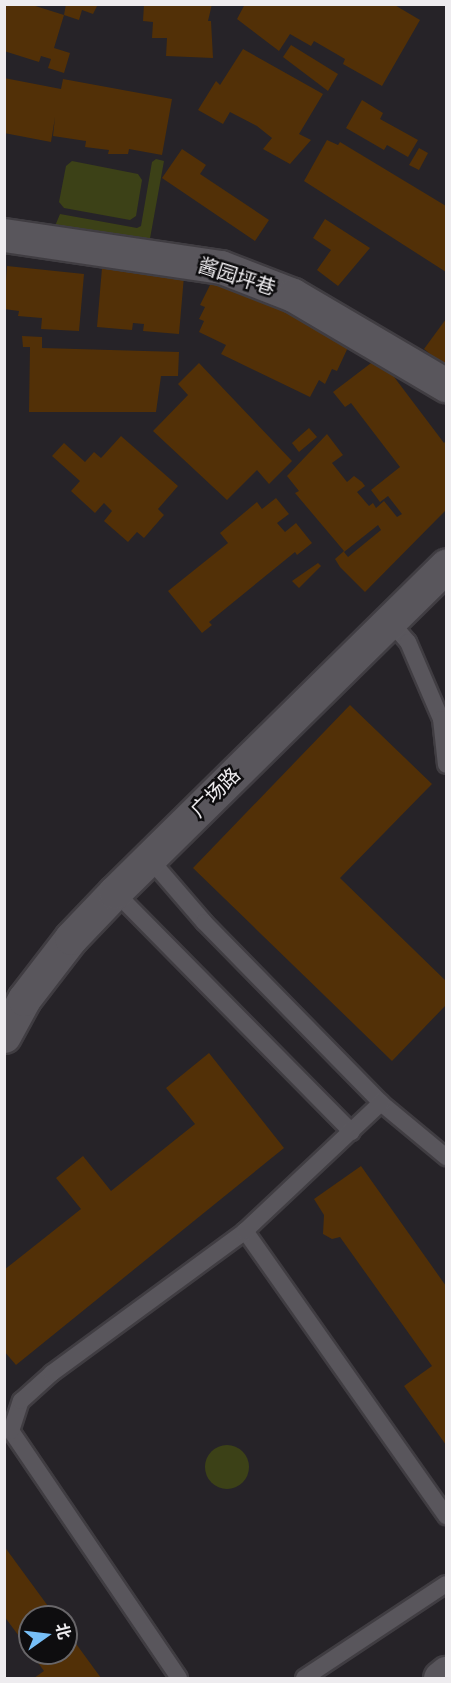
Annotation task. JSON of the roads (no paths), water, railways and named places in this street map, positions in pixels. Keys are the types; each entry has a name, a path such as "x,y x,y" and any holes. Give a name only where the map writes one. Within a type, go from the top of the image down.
{"main road":[{"name":"酱园坪巷","path":"4,235 221,267 293,295 447,385"},
{"name":"广场路","path":"4,1036 24,999 71,938 388,620 447,566"},
{"path":"440,1678 447,1673"}],"lane":[{"path":"388,620 408,642 441,718 447,765"},
{"path":"149,858 204,922 381,1103 447,1157"},
{"path":"115,892 352,1132"},
{"path":"179,1678 11,1431 21,1401 52,1373 245,1231 381,1103"},
{"path":"245,1231 447,1516"},
{"path":"304,1678 447,1584"}]}
